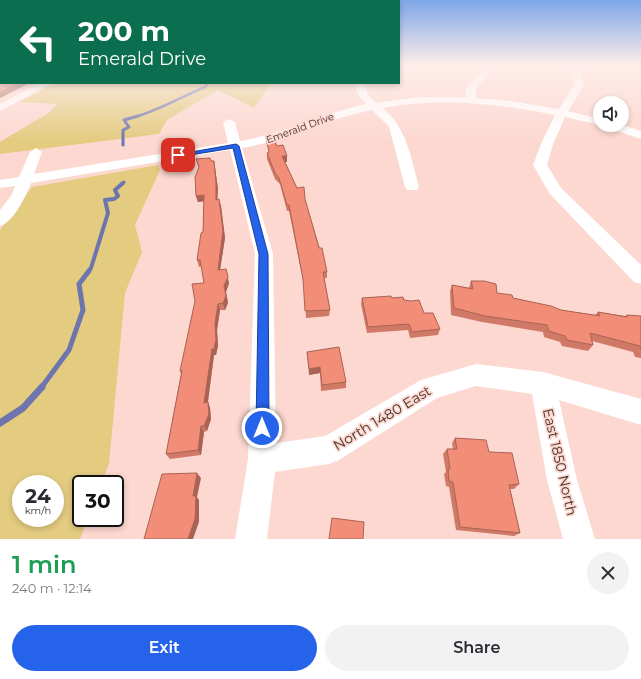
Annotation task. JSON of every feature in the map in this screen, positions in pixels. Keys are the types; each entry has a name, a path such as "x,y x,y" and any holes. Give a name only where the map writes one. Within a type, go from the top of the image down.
{"street":[{"path":"0,108 34,90"},
{"path":"359,90 395,126 412,186"},
{"path":"470,90 473,100"},
{"path":"576,90 561,113 547,140 540,165 555,191 641,277"},
{"name":"Emerald Drive","path":"0,184 264,141 292,133 336,115 374,105 422,100 473,100 561,113 593,120"},
{"path":"229,122 264,254 262,459 251,539"},
{"path":"0,221 18,197 36,152"},
{"name":"North 1480 East","path":"262,459 329,450 430,388 476,374 543,384 641,412"},
{"name":"East 1850 North","path":"543,384 562,480 579,539"}],"shaded area":[{"path":"42,90 218,90 167,120 159,134 0,154 0,142 50,112 57,104 20,102"},
{"path":"218,90 266,90 254,108"},
{"path":"158,165 160,170 135,225 142,252 125,293 109,464 105,475 72,475 72,527 85,527 80,539 0,539 0,230 32,187"}],"building":[{"path":"273,137 277,146 283,145 287,156 282,156 297,188 304,187 305,199 319,248 322,248 327,272 323,272 330,310 305,311 303,279 289,205 287,205 279,178 275,173 267,153 269,152 266,138"},
{"path":"210,158 211,161 214,161 216,200 219,199 223,231 218,270 226,269 228,277 224,286 226,296 223,303 218,304 215,324 216,340 214,349 212,349 204,403 208,402 209,414 204,426 201,426 198,450 166,454 182,371 180,371 195,301 192,284 204,283 200,260 197,260 201,233 203,232 204,195 196,196 195,177 199,167 196,159"},
{"path":"471,281 484,281 496,284 497,293 512,295 513,298 551,306 561,310 600,316 598,312 627,317 627,315 641,316 641,349 640,346 590,333 593,345 567,340 565,336 549,331 547,325 485,316 454,308 452,285 473,289"},
{"path":"391,296 392,298 403,297 404,300 411,301 419,300 424,313 433,313 440,329 412,332 409,324 368,327 362,298"},
{"path":"339,347 346,382 322,385 320,367 309,369 307,352"},
{"path":"455,438 486,440 489,452 512,453 519,484 509,485 520,533 460,527 453,482 449,481 448,469 450,469 447,449 457,449"},
{"path":"197,473 193,496 196,496 195,519 188,539 144,539 162,474"},
{"path":"332,518 364,522 363,539 329,539"}],"waterway":[{"path":"138,116 198,90"},
{"path":"123,145 123,130 129,127 124,120 138,116"},
{"path":"88,272 91,268 108,213 105,200 114,199 118,196 115,190 123,183"},
{"path":"41,388 69,350 83,310 79,284 89,271"},
{"path":"0,423 23,408 42,387"}],"route":[{"path":"178,155 236,146 264,254 262,428"}]}
